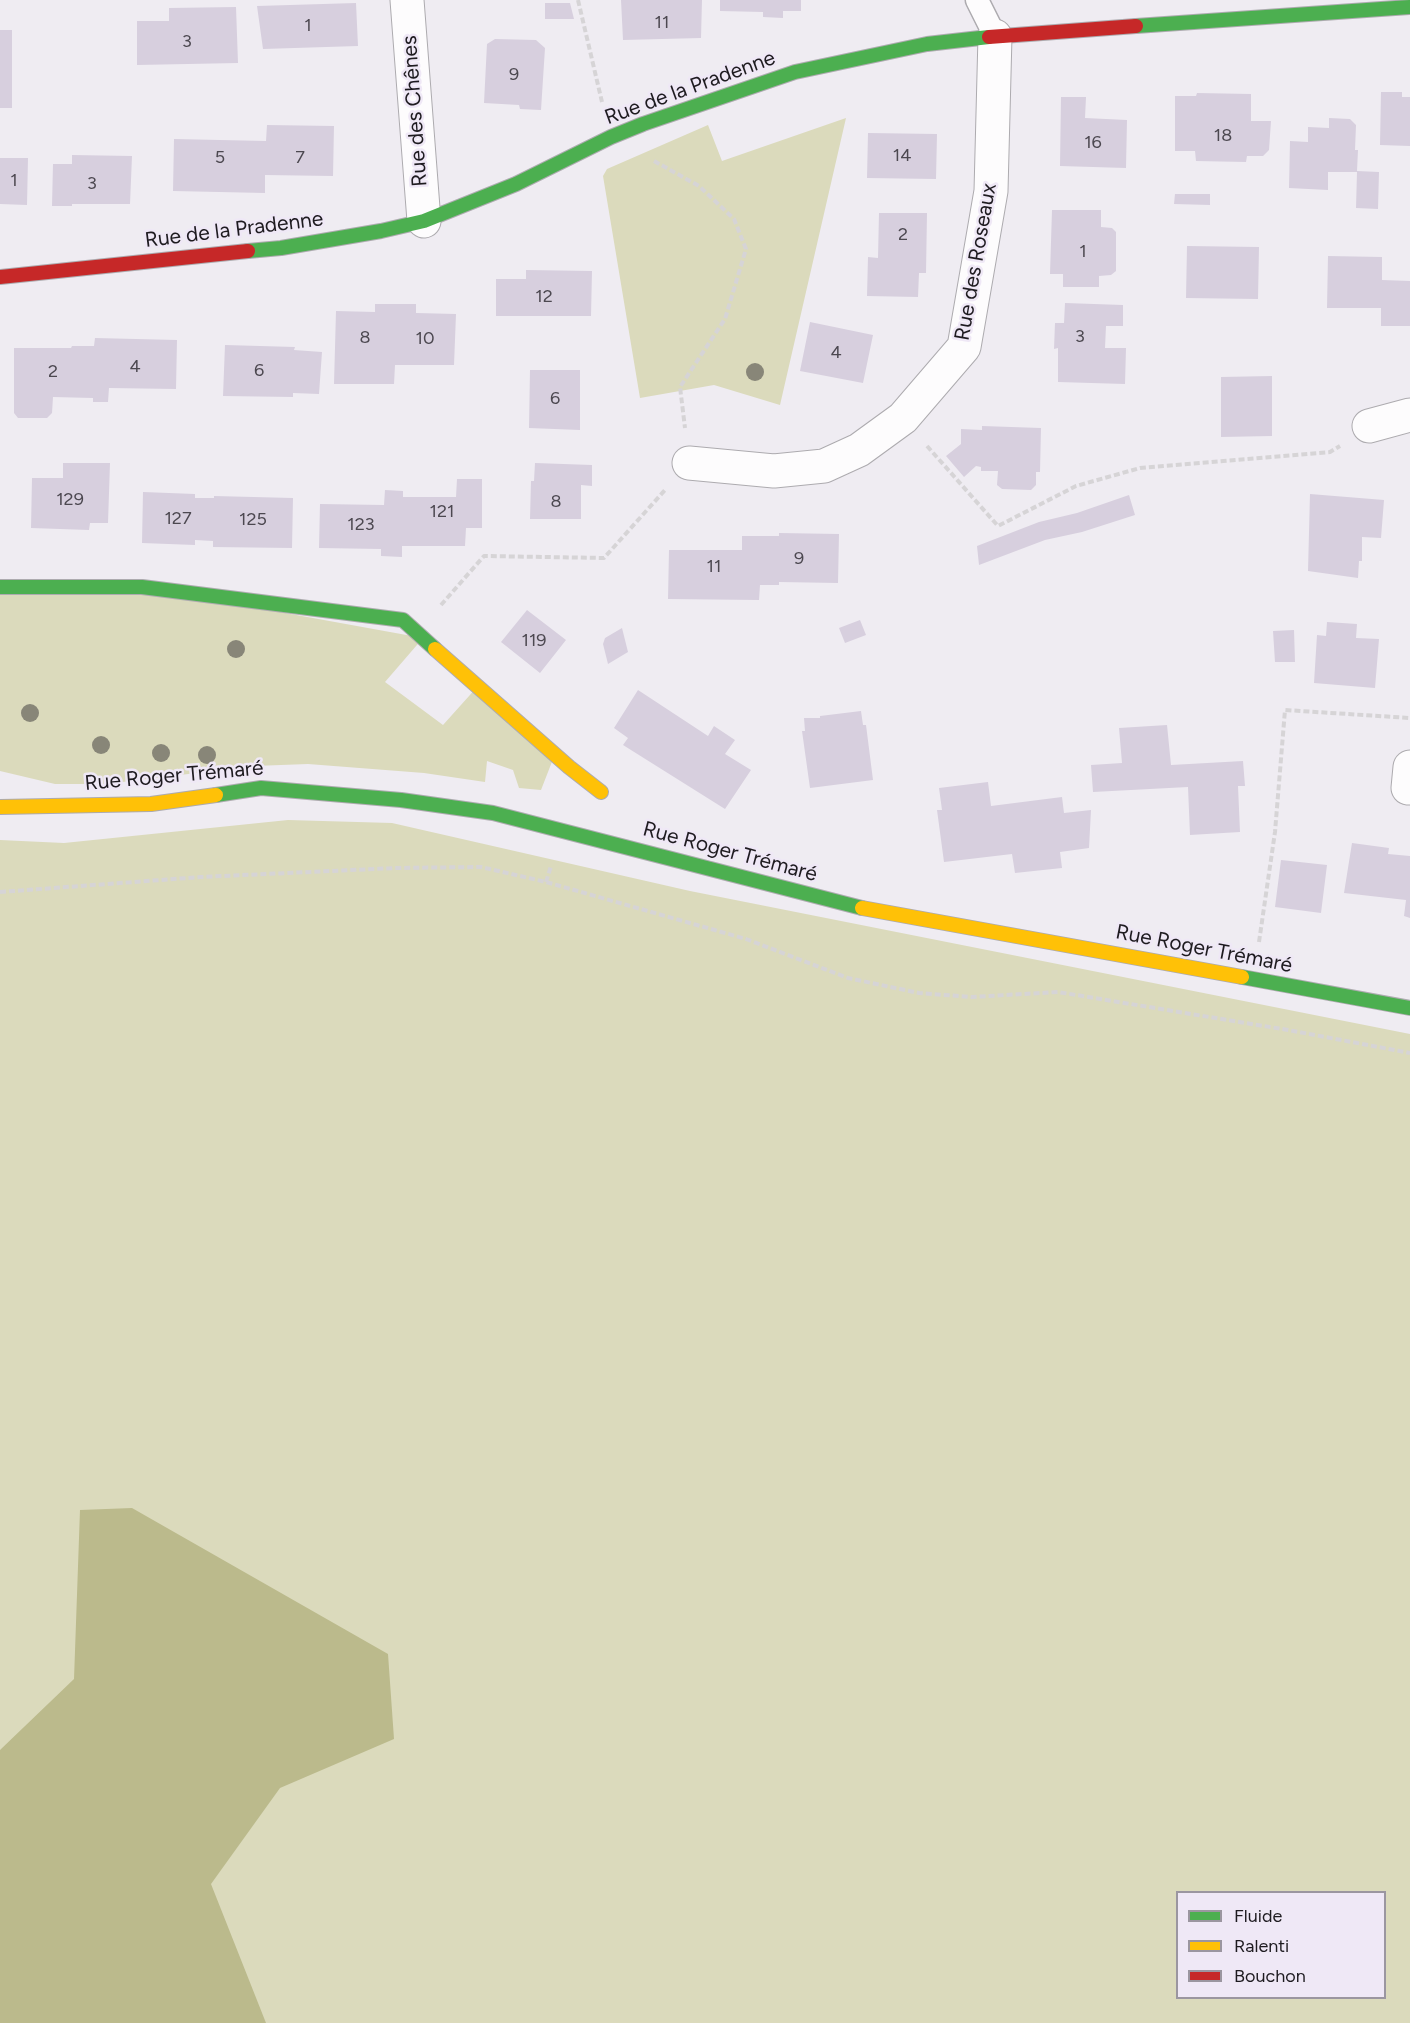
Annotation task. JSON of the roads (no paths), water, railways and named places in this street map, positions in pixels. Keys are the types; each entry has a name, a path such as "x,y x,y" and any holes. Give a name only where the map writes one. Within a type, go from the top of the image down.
{"street":[{"name":"Rue des Chênes","path":"407,0 424,221"},
{"name":"Rue de la Pradenne","path":"0,277 281,249 424,221 516,184 610,137 795,72 927,44 995,36 1401,5"},
{"name":"Rue des Roseaux","path":"689,463 774,471 824,466 859,450 903,418 964,347 991,191 995,36"},
{"path":"1369,426 1410,415"},
{"path":"0,587 142,587 403,620 601,792"},
{"name":"Rue Roger Trémaré","path":"0,807 151,804 261,788 401,800 493,813 848,905 1410,1008"},
{"path":"9,791 35,806"}],"lane":[{"path":"977,0 995,36"}]}
